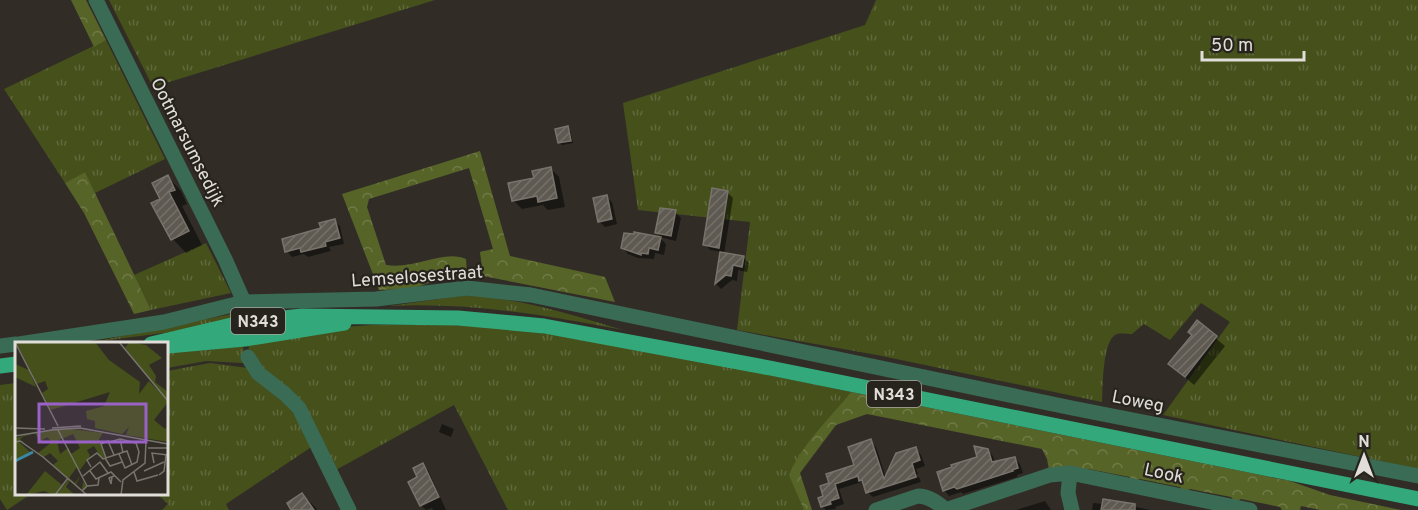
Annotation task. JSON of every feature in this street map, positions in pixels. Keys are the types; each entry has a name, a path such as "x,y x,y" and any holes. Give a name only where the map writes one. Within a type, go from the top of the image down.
{"main road":[{"name":"N343","path":"158,342 187,334 302,316 458,318 555,328 770,368 1418,499"},
{"name":"N343","path":"168,346 244,339 367,318"},
{"path":"0,366 15,364"}],"street":[{"name":"Ootmarsumsedijk","path":"96,0 225,259 244,302"},
{"name":"Lemselosestraat","path":"31,342 164,322 244,302 376,299 467,288 531,295 850,362"},
{"name":"Lemselosestraat","path":"0,346 15,344"},
{"path":"248,357 258,372 299,408 349,510"},
{"name":"Loweg","path":"850,362 1418,476"},
{"path":"1070,473 1068,493 1072,510"},
{"name":"Look","path":"876,510 924,496 946,510 1050,475 1070,473 1250,510"}],"green space":[{"path":"71,0 86,0 106,40 94,47"},
{"path":"109,0 435,0 153,87"},
{"path":"876,0 1418,0 1418,469 1163,415 1230,322 1201,303 1170,340 1144,324 1132,334 1117,334 1112,338 1104,364 1102,402 877,355 737,330 750,222 638,210 623,103 865,25"},
{"path":"106,40 165,159 95,193 85,172 65,183 4,89"},
{"path":"480,151 510,256 605,277 615,302 483,276 480,252 493,249 469,168 369,199 367,207 386,265 407,265 448,256 466,259 467,274 411,289 379,290 342,194"},
{"path":"85,172 151,310 134,314 84,213 65,183"},
{"path":"206,243 231,293 151,310 134,275"},
{"path":"468,295 527,304 623,330 507,311 448,306 389,306"},
{"path":"236,313 237,320 234,324 93,342"},
{"path":"473,326 568,337 663,353 851,392 810,442 790,475 804,510 508,510 454,405 334,471 272,378 249,351 248,342 343,327"},
{"path":"242,343 246,360 242,363 206,361 168,368 168,351"},
{"path":"210,363 248,368 285,400 313,446 226,504 229,510 162,510 168,504 158,495 168,495 168,371"},
{"path":"15,383 15,495 30,495 7,510 0,499 0,385"},
{"path":"851,392 1290,481 1330,495 1401,510 1320,510 1301,506 1300,510 1282,510 1280,507 1241,499 1235,502 1231,497 1190,489 1184,492 1180,487 1140,479 1133,482 1130,477 1088,469 1083,471 1049,470 1042,449 867,414 836,425 800,473 812,510 804,510 789,475 809,442"}],"building":[{"path":"568,126 571,141 558,143 555,129"},
{"path":"551,167 557,198 538,202 537,196 512,201 508,183 534,178 532,171"},
{"path":"168,175 175,190 169,192 189,231 171,240 151,203 160,199 152,183"},
{"path":"712,188 728,191 719,248 703,245"},
{"path":"607,195 612,219 598,222 593,198"},
{"path":"660,208 676,210 671,236 655,233"},
{"path":"335,219 340,238 325,242 326,246 301,252 300,248 285,252 282,239 321,228 319,223"},
{"path":"634,232 661,237 658,250 649,248 648,254 641,253 641,255 621,248 624,233 634,234"},
{"path":"720,252 744,256 742,267 733,265 731,276 726,275 715,284"},
{"path":"1197,320 1217,336 1185,377 1168,364 1192,335 1188,332"},
{"path":"871,439 884,479 896,453 916,447 920,460 912,463 916,477 866,493 862,480 859,481 858,476 835,484 839,498 821,507 818,498 823,496 820,486 829,483 826,474 854,465 848,447"},
{"path":"974,446 988,449 992,462 1015,457 1018,468 957,489 954,487 943,491 937,472 977,457"},
{"path":"423,463 439,497 420,506 408,482 417,477 413,468"},
{"path":"302,493 314,510 291,510 287,503"},
{"path":"1103,499 1135,504 1135,510 1101,510"}]}
